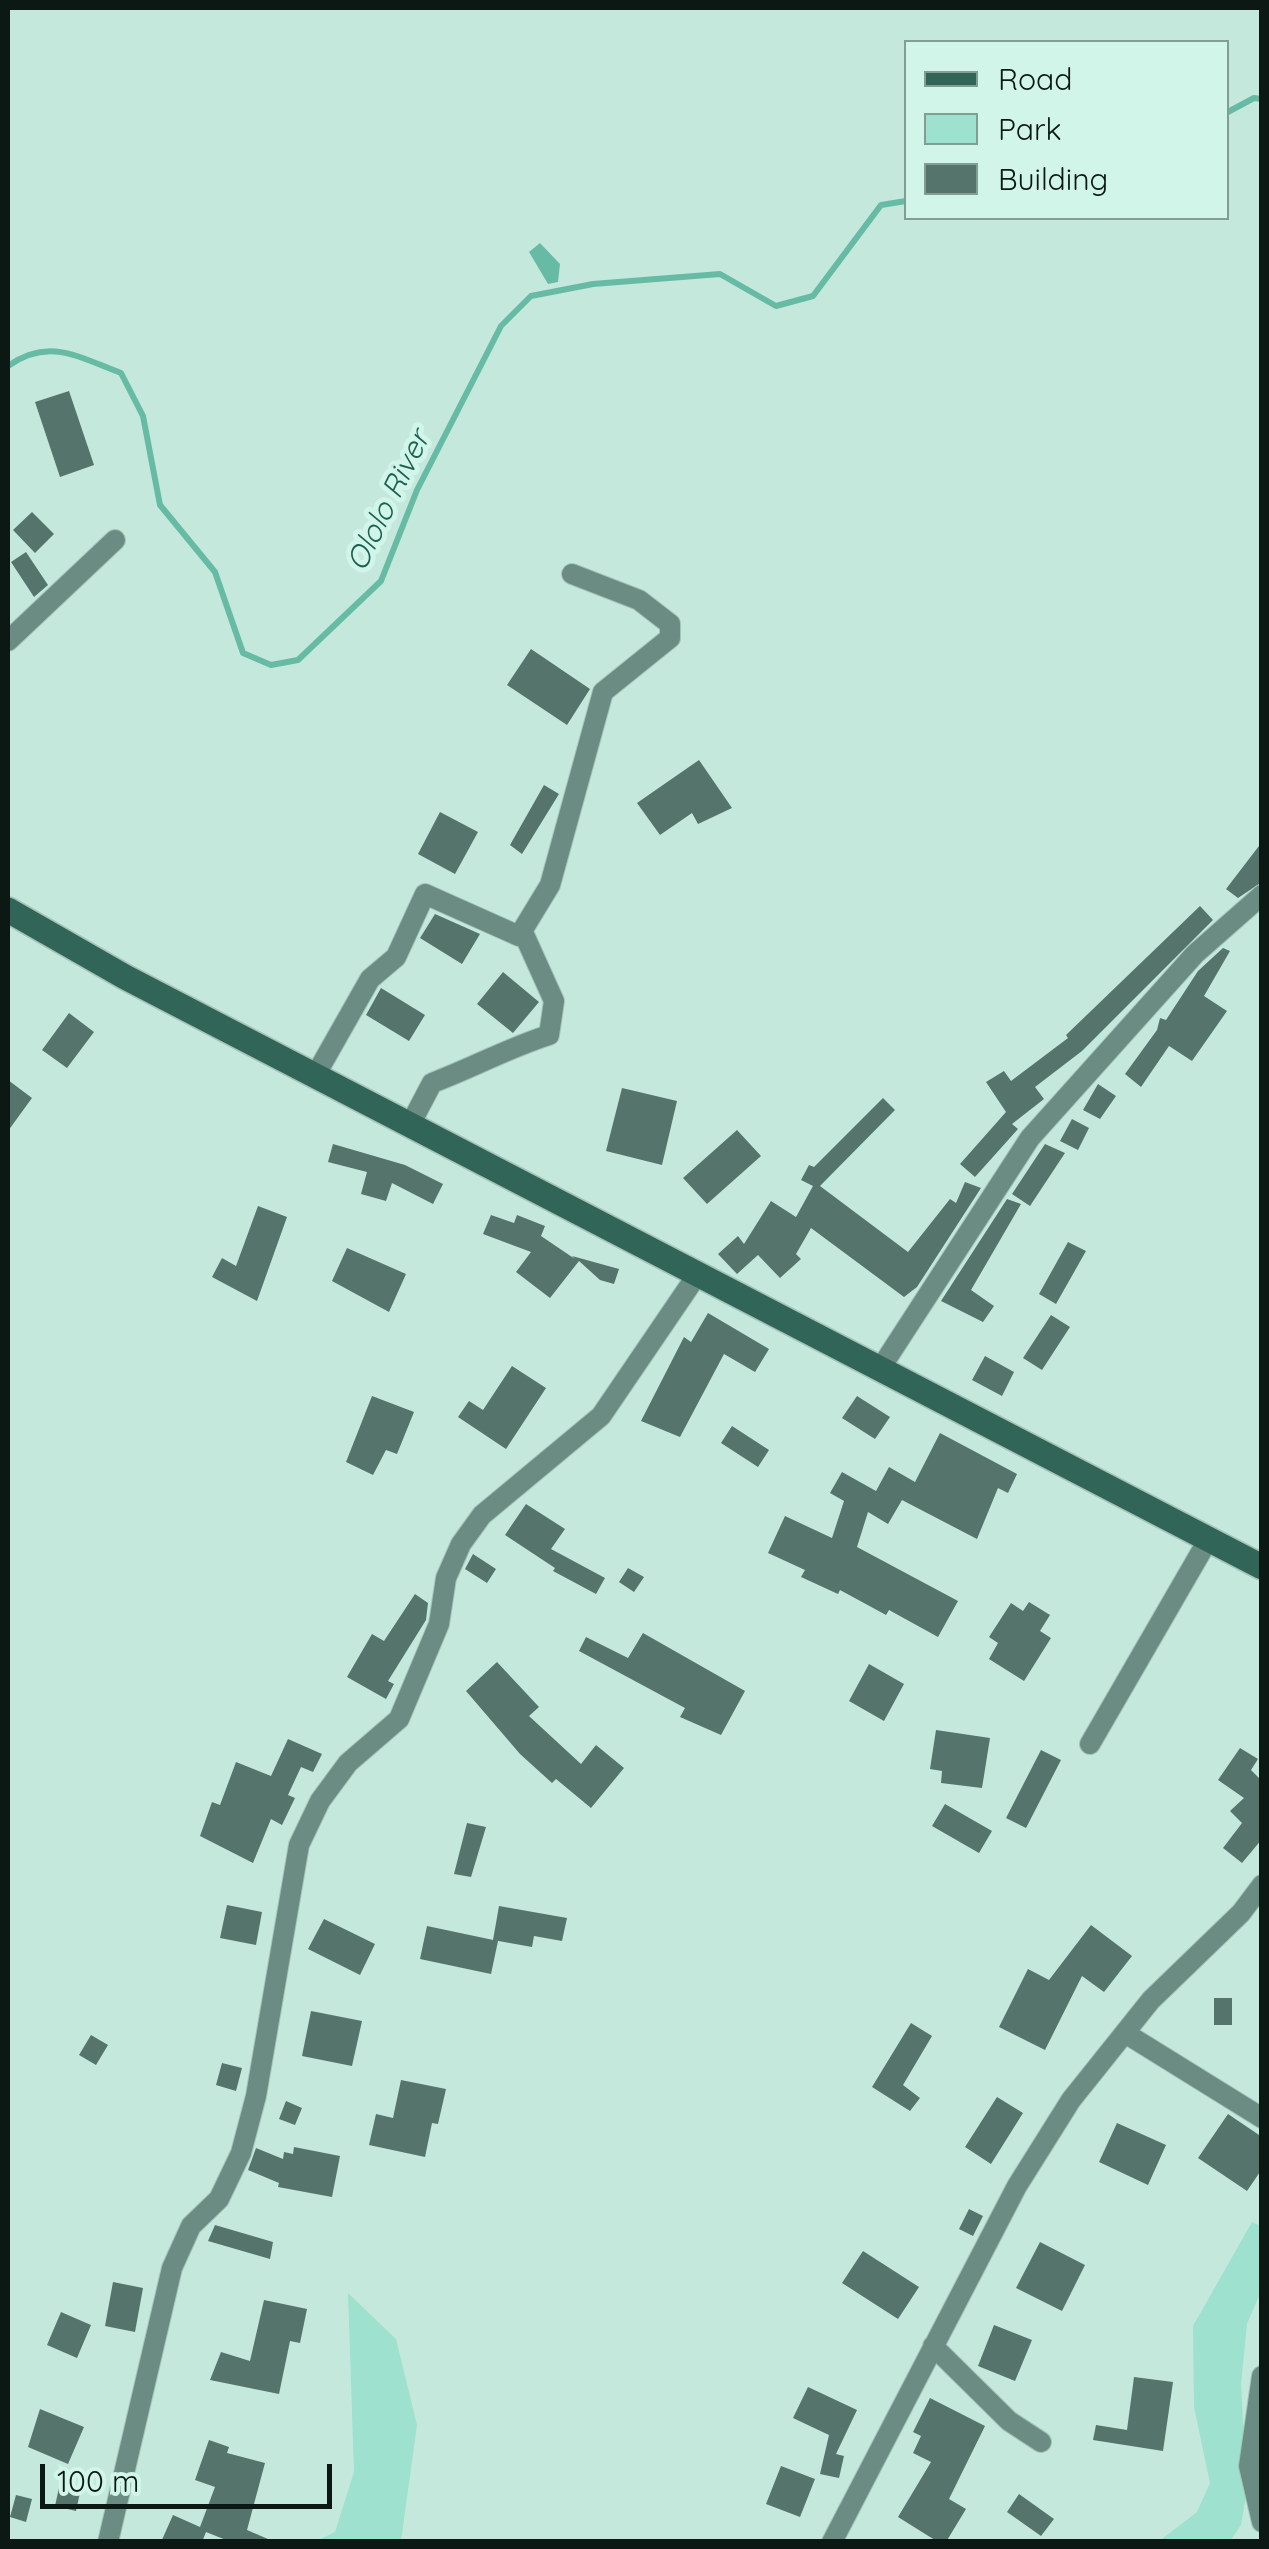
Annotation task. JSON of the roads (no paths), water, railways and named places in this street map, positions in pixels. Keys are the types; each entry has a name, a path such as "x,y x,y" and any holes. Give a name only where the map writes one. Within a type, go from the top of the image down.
{"main road":[{"path":"8,910 125,977 1262,1568"}],"street":[{"path":"8,641 116,540"},
{"path":"316,1076 370,979 396,957 424,894 518,936 550,885 603,692 670,638 670,624 639,600 572,574"},
{"path":"880,1370 1030,1138 1195,954 1262,894"},
{"path":"410,1125 432,1083 476,1066 506,1048 549,1035 554,1001 522,930"},
{"path":"108,2542 172,2268 191,2226 218,2199 241,2154 256,2096 299,1845 320,1801 348,1762 399,1719 439,1624 446,1578 461,1544 482,1515 601,1416 697,1275"},
{"path":"1090,1744 1208,1540"},
{"path":"832,2542 1017,2186 1071,2100 1151,2000 1240,1913 1262,1885"},
{"path":"1125,2033 1262,2118"},
{"path":"933,2346 1009,2421 1041,2442"},
{"path":"1262,2376 1249,2466 1262,2522"}],"waterway":[{"name":"Ololo River","path":"1229,111 1254,98 1262,99"},
{"name":"Ololo River","path":"8,366 23,357 50,351 77,356 121,373 143,416 160,505 215,572 243,653 271,665 298,660 381,581 417,490 501,326 531,296 593,284 720,274 776,306 813,296 881,205 904,201"}]}
